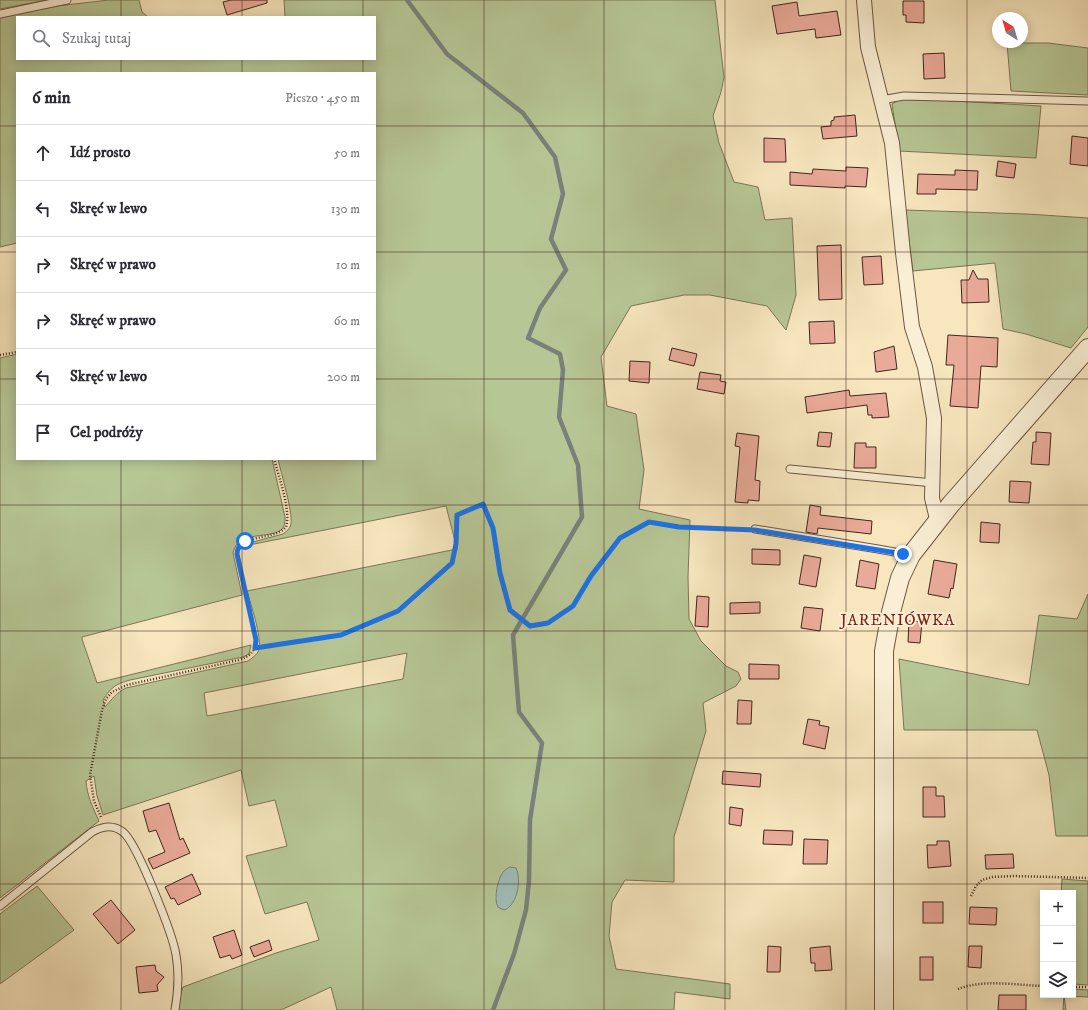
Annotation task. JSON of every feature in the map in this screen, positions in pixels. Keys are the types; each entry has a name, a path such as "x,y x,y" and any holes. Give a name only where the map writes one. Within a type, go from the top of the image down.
{"street":[{"path":"864,0 868,47 892,143 912,327 926,367 934,418 932,498 937,520"},
{"path":"884,1010 884,651 890,612 900,578 911,555 937,520 1088,348"}],"lane":[{"path":"0,14 67,0"},
{"path":"882,100 904,96 1088,101"},
{"path":"790,469 932,483"},
{"path":"755,530 911,555"},
{"path":"0,906 99,828 112,826 119,829 125,833 130,840 160,906 174,944 176,956 177,991 175,1010"}],"path":[{"path":"0,355 16,352"},
{"path":"106,826 98,813 94,801 90,775 102,710 106,699 112,692 127,685 239,660 252,654 255,648 256,640 237,550 245,541 278,534 286,527 288,521 287,511 274,460"},
{"path":"255,648 341,635 398,611 452,563 456,544 457,515 483,504 493,528 500,573 510,610 530,626 548,623 573,606 591,576 620,538 649,522 679,527 755,530"},
{"path":"971,896 976,886 982,880 992,877 1014,876 1088,878"},
{"path":"958,988 969,985 985,984 1040,986"},
{"path":"1076,987 1088,987"}],"green space":[{"path":"0,0 47,0 0,9"},
{"path":"109,0 139,0 142,12 147,16 16,16 16,60 376,60 376,16 285,16 284,0 715,0 724,77 713,116 719,143 734,182 758,187 765,220 792,218 796,295 786,330 767,306 710,295 684,295 631,306 601,357 607,406 636,414 644,470 639,509 690,520 688,577 689,619 701,641 726,666 738,672 741,679 736,686 703,703 706,731 674,837 674,882 625,880 612,902 609,936 616,969 730,984 730,999 675,992 674,1010 337,1010 331,987 281,1010 178,1010 179,999 183,987 276,953 319,940 307,902 265,914 246,856 287,846 275,800 249,806 241,770 103,815 97,796 94,776 86,781 91,802 99,821 0,898 0,358 16,354 16,460 272,460 285,523 282,529 277,532 248,538 241,541 236,546 233,553 242,595 82,637 97,683 251,645 249,654 243,657 121,683 111,689 103,700 105,707 117,694 126,688 248,661 253,658 259,650 260,644 256,621 247,591 457,549 446,506 244,546 249,543 283,534 291,526 290,511 278,460 376,460 376,72 16,72 16,243 0,247 0,17 57,6","holes":["407,653 403,679 207,716 204,693"]},
{"path":"1028,43 1048,43 1088,48 1088,95 1011,91 1007,48 1028,48"},
{"path":"903,98 1041,106 1036,158 899,151 892,104"},
{"path":"905,210 1027,214 1088,218 1088,327 1071,348 1026,334 1003,329 995,263 913,271"},
{"path":"1088,594 1088,836 1056,836 1049,775 1037,730 904,730 899,659 1029,685 1039,615 1077,619"},
{"path":"1062,879 1088,881 1088,985 1076,984 1076,890 1061,890"},
{"path":"37,886 74,930 0,984 0,914"},
{"path":"1076,989 1088,990 1088,997 1076,996"},
{"path":"1064,998 1064,998 1066,1010 1063,1010"}],"water":[{"path":"510,867 516,868 518,873 518,886 515,898 508,908 504,910 498,907 496,894 498,882 502,873"}],"building":[{"path":"231,0 267,0 267,3 227,15 223,2"},
{"path":"903,1 924,1 924,23 906,22 906,15 903,15"},
{"path":"797,2 799,16 837,11 841,35 816,38 815,29 777,34 772,6"},
{"path":"944,53 945,78 924,79 923,54"},
{"path":"855,115 857,136 823,139 821,127 831,126 831,121 834,120 834,117"},
{"path":"1072,136 1088,138 1088,166 1070,164"},
{"path":"764,138 785,139 786,162 764,162"},
{"path":"998,161 1016,164 1014,178 996,176"},
{"path":"846,167 868,168 866,187 845,186 845,188 790,185 790,172 812,174 813,169 846,171"},
{"path":"955,170 978,171 977,190 936,189 936,194 917,194 918,174 955,175"},
{"path":"841,245 842,299 819,300 817,246"},
{"path":"881,256 883,284 864,285 862,257"},
{"path":"973,270 978,279 988,279 989,302 962,303 961,280 969,280"},
{"path":"834,321 835,343 810,344 809,322"},
{"path":"948,335 998,338 997,367 981,366 978,408 950,406 954,365 946,365"},
{"path":"894,346 897,369 876,372 874,352"},
{"path":"672,348 697,354 694,366 669,360"},
{"path":"630,361 650,362 649,383 629,381"},
{"path":"700,372 721,375 720,381 726,382 724,394 697,389"},
{"path":"849,390 850,396 886,393 889,417 872,418 872,415 868,415 867,405 807,413 805,397"},
{"path":"819,432 832,433 830,447 817,446"},
{"path":"1036,432 1051,433 1049,465 1031,464 1033,442 1036,442"},
{"path":"737,433 759,436 755,480 760,481 759,501 748,500 748,503 735,502 740,447 735,446"},
{"path":"855,443 866,443 866,447 876,447 876,468 854,468"},
{"path":"1010,481 1031,482 1029,503 1009,502"},
{"path":"810,505 821,507 820,515 872,521 871,534 818,528 817,534 806,532"},
{"path":"981,522 1000,524 999,543 980,542"},
{"path":"752,549 780,550 780,565 752,564"},
{"path":"804,555 821,558 816,587 799,584"},
{"path":"860,560 879,564 875,589 856,586"},
{"path":"934,560 957,564 953,589 951,588 949,598 928,594"},
{"path":"697,596 709,597 708,627 695,626"},
{"path":"760,602 760,613 730,614 730,603"},
{"path":"804,607 823,609 820,631 801,628"},
{"path":"909,621 922,622 920,643 908,642"},
{"path":"749,664 779,665 779,679 749,679"},
{"path":"738,700 752,701 751,724 737,724"},
{"path":"808,719 820,721 819,725 829,727 825,749 803,744"},
{"path":"723,771 761,774 760,787 722,784"},
{"path":"923,787 936,787 936,796 944,796 945,817 923,817"},
{"path":"169,803 180,840 183,838 190,853 153,869 148,859 165,852 156,830 149,832 143,811"},
{"path":"730,807 743,809 741,826 729,824"},
{"path":"764,830 793,831 792,845 763,844"},
{"path":"804,839 828,840 827,864 803,864"},
{"path":"937,841 949,841 951,866 928,868 927,845 937,845"},
{"path":"1013,854 1014,868 986,869 985,855"},
{"path":"192,874 201,894 178,905 174,898 171,899 165,887"},
{"path":"111,900 135,930 118,944 93,914"},
{"path":"923,902 943,902 943,923 923,923"},
{"path":"970,907 997,908 996,925 969,924"},
{"path":"234,930 242,955 232,959 230,955 220,958 213,937"},
{"path":"269,940 272,950 254,957 250,947"},
{"path":"768,946 781,947 780,972 767,972"},
{"path":"830,946 832,970 815,971 815,963 811,963 810,948"},
{"path":"969,946 982,946 981,968 968,967"},
{"path":"920,957 933,957 933,980 920,980"},
{"path":"155,965 156,971 164,977 157,985 158,991 139,993 136,967"},
{"path":"999,995 1026,995 1026,1010 998,1010"}],"waterway":[{"path":"407,0 447,54 523,113 555,157 563,194 551,239 566,270 540,308 528,338 560,354 563,370 559,417 578,465 582,517 513,635 519,712 542,743 530,820 529,881 526,910 514,954 493,1010"}],"district":[{"name":"JARENIÓWKA","path":"898,619"}],"route":[{"path":"245,541 240,545 237,550 237,554 256,640 255,648 341,635 398,611 452,563 456,544 457,515 483,504 493,528 500,573 510,610 530,626 548,623 573,606 591,576 620,538 649,522 679,527 755,530 903,554"}]}
